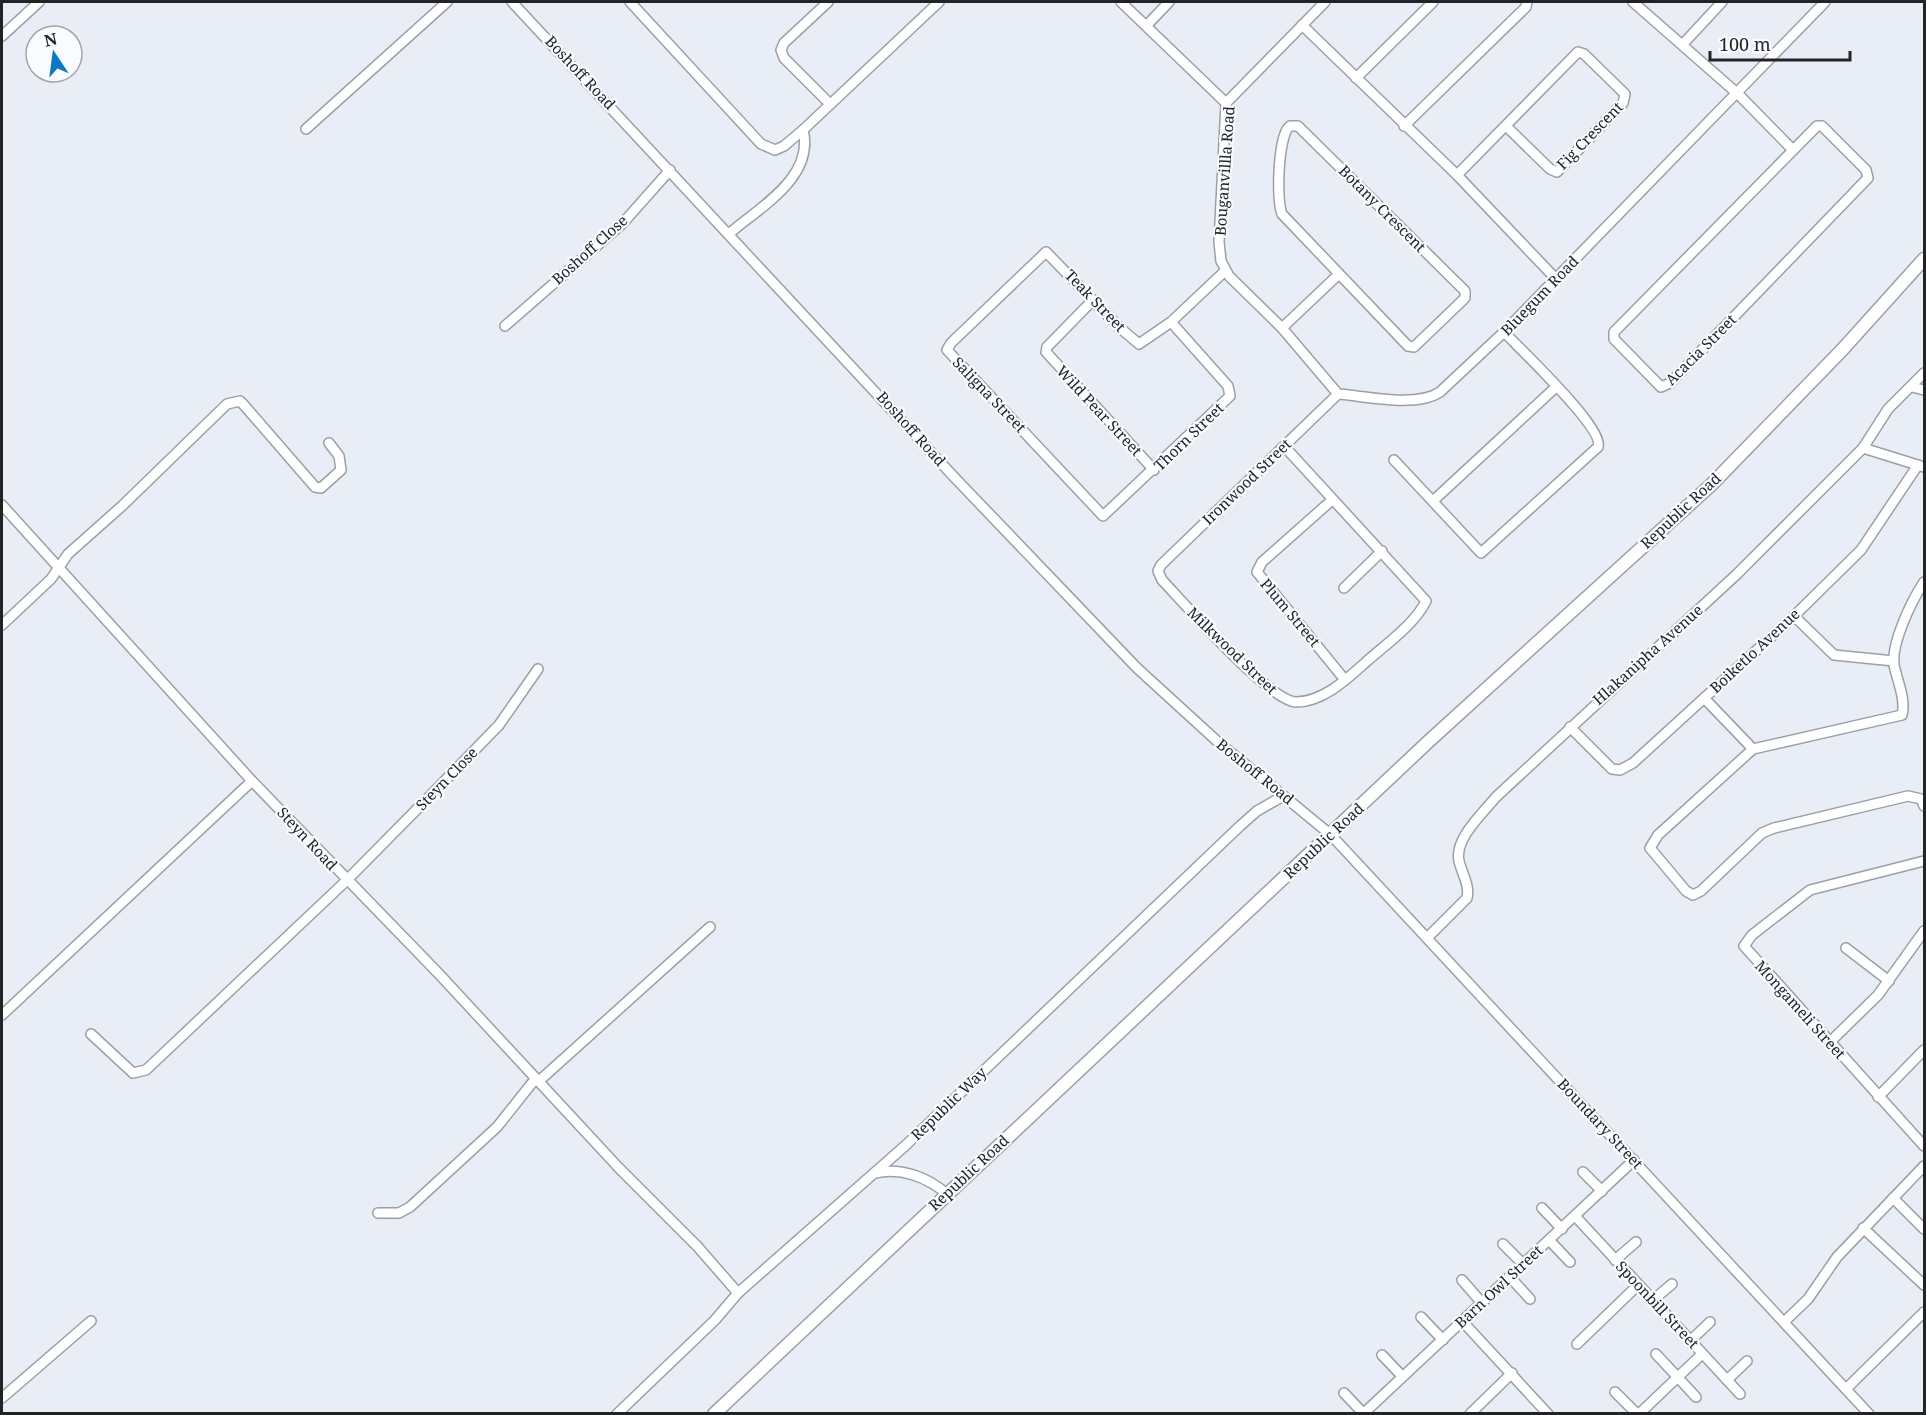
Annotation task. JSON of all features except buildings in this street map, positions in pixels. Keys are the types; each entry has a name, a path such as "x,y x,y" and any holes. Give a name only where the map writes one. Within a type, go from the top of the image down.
{"street":[{"path":"2,36 39,2"},
{"path":"306,129 447,2"},
{"name":"Boshoff Road","path":"512,2 730,233 955,478 1137,668 1172,702 1331,835"},
{"path":"630,2 760,144 775,150 784,146 802,130 939,2"},
{"path":"828,2 784,43 781,50 784,58 830,104"},
{"path":"1121,2 1226,103"},
{"path":"1147,25 1168,2"},
{"name":"Bouganvillla Road","path":"1225,271 1219,242 1226,103 1325,2"},
{"path":"1356,78 1433,2"},
{"path":"1404,126 1526,7 1527,2"},
{"path":"1633,2 1738,94 1793,150"},
{"path":"1683,44 1722,2"},
{"name":"Bluegum Road","path":"1338,394 1414,400 1430,398 1445,387 1504,332 1825,2"},
{"path":"1302,25 1457,175 1556,279"},
{"name":"Fig Crescent","path":"1580,52 1623,90 1626,98 1562,169 1552,171 1506,126 1580,52"},
{"name":"Acacia Street","path":"1821,125 1866,170 1868,177 1670,383 1661,387 1614,339 1614,332 1793,150 1821,125"},
{"name":"Botany Crescent","path":"1290,126 1298,126 1464,290 1466,296 1417,345 1410,347 1339,274 1285,219 1280,210 1278,200 1283,135 1290,126"},
{"path":"1457,175 1506,126"},
{"path":"730,233 794,177 804,152 802,130"},
{"name":"Boshoff Close","path":"505,326 622,223 670,170"},
{"name":"Teak Street","path":"1047,252 1138,344 1147,341 1171,322 1225,271"},
{"name":"Saligna Street","path":"1047,252 951,343 947,350 1102,516"},
{"name":"Republic Road","path":"714,1413 1430,741 1712,484 1842,350 1924,259"},
{"path":"1225,271 1282,328 1338,394"},
{"path":"1282,328 1339,274"},
{"name":"Wild Pear Street","path":"1094,300 1047,347 1046,352 1154,470"},
{"name":"Thorn Street","path":"1102,516 1154,470 1230,394 1228,386 1171,322"},
{"path":"1394,460 1482,553 1598,447 1600,440 1591,424 1504,332"},
{"name":"Hlakanipha Avenue","path":"1428,937 1467,898 1468,887 1459,859 1459,849 1471,828 1509,783 1715,595 1863,448 1888,409 1924,373"},
{"path":"1434,500 1556,387"},
{"path":"1912,387 1924,390"},
{"name":"Ironwood Street","path":"1158,571 1161,565 1338,394"},
{"path":"2,626 60,568 68,555 122,506 226,404 240,401 315,487 321,488 341,470 339,456 329,443"},
{"path":"1284,446 1382,551 1344,588"},
{"path":"1863,448 1921,466"},
{"name":"Boiketlo Avenue","path":"1570,727 1609,767 1620,770 1633,763 1794,616 1865,545 1921,466"},
{"name":"Plum Street","path":"1332,500 1262,562 1257,572 1345,680"},
{"name":"Steyn Road","path":"2,505 252,781 346,881 439,974 738,1293"},
{"name":"Milkwood Street","path":"1158,571 1160,578 1170,589 1254,675 1279,697 1291,701 1311,699 1345,680 1424,606 1426,599 1382,551"},
{"path":"1923,803 1908,796 1771,829 1762,833 1701,891 1689,895 1652,854 1651,844 1753,750 1900,716 1903,709 1893,661 1901,629 1924,582"},
{"path":"1794,616 1834,656 1893,661"},
{"name":"Steyn Close","path":"91,1034 133,1072 146,1070 346,881 499,725 538,669"},
{"path":"1704,698 1753,750"},
{"path":"2,1015 252,781"},
{"name":"Republic Way","path":"617,1413 714,1320 738,1293 851,1191 875,1173 1240,826 1257,811 1283,796"},
{"name":"Boundary Street","path":"1331,835 1869,1413"},
{"name":"Mongameli Street","path":"1924,861 1810,890 1746,940 1744,946 1924,1146"},
{"path":"378,1213 399,1213 410,1208 497,1127 537,1080 710,927"},
{"path":"1830,1042 1868,1007 1924,932"},
{"path":"1846,948 1888,981"},
{"path":"1878,1097 1924,1052"},
{"name":"Barn Owl Street","path":"1363,1413 1634,1160"},
{"path":"1784,1322 1808,1299 1837,1257 1863,1228 1924,1166"},
{"path":"875,1173 905,1172 934,1185 947,1194"},
{"path":"1582,1172 1602,1191"},
{"path":"1893,1198 1924,1229"},
{"path":"1542,1208 1562,1228"},
{"name":"Spoonbill Street","path":"1575,1216 1740,1394"},
{"path":"1863,1228 1924,1285"},
{"path":"1549,1240 1570,1262"},
{"path":"1615,1260 1636,1242"},
{"path":"1503,1244 1523,1264"},
{"path":"1510,1277 1530,1299"},
{"path":"1462,1280 1482,1303"},
{"path":"1653,1300 1672,1284"},
{"path":"1577,1344 1638,1286"},
{"path":"1846,1389 1924,1312"},
{"path":"1421,1317 1443,1340"},
{"path":"1916,1320 1924,1327"},
{"path":"2,1398 91,1321"},
{"path":"1463,1322 1548,1413"},
{"path":"1690,1341 1710,1322"},
{"path":"1656,1354 1696,1397"},
{"path":"1615,1392 1638,1413 1702,1354"},
{"path":"1382,1355 1402,1376"},
{"path":"1727,1380 1748,1361"},
{"path":"1470,1413 1512,1373"},
{"path":"1344,1393 1363,1413"}]}
